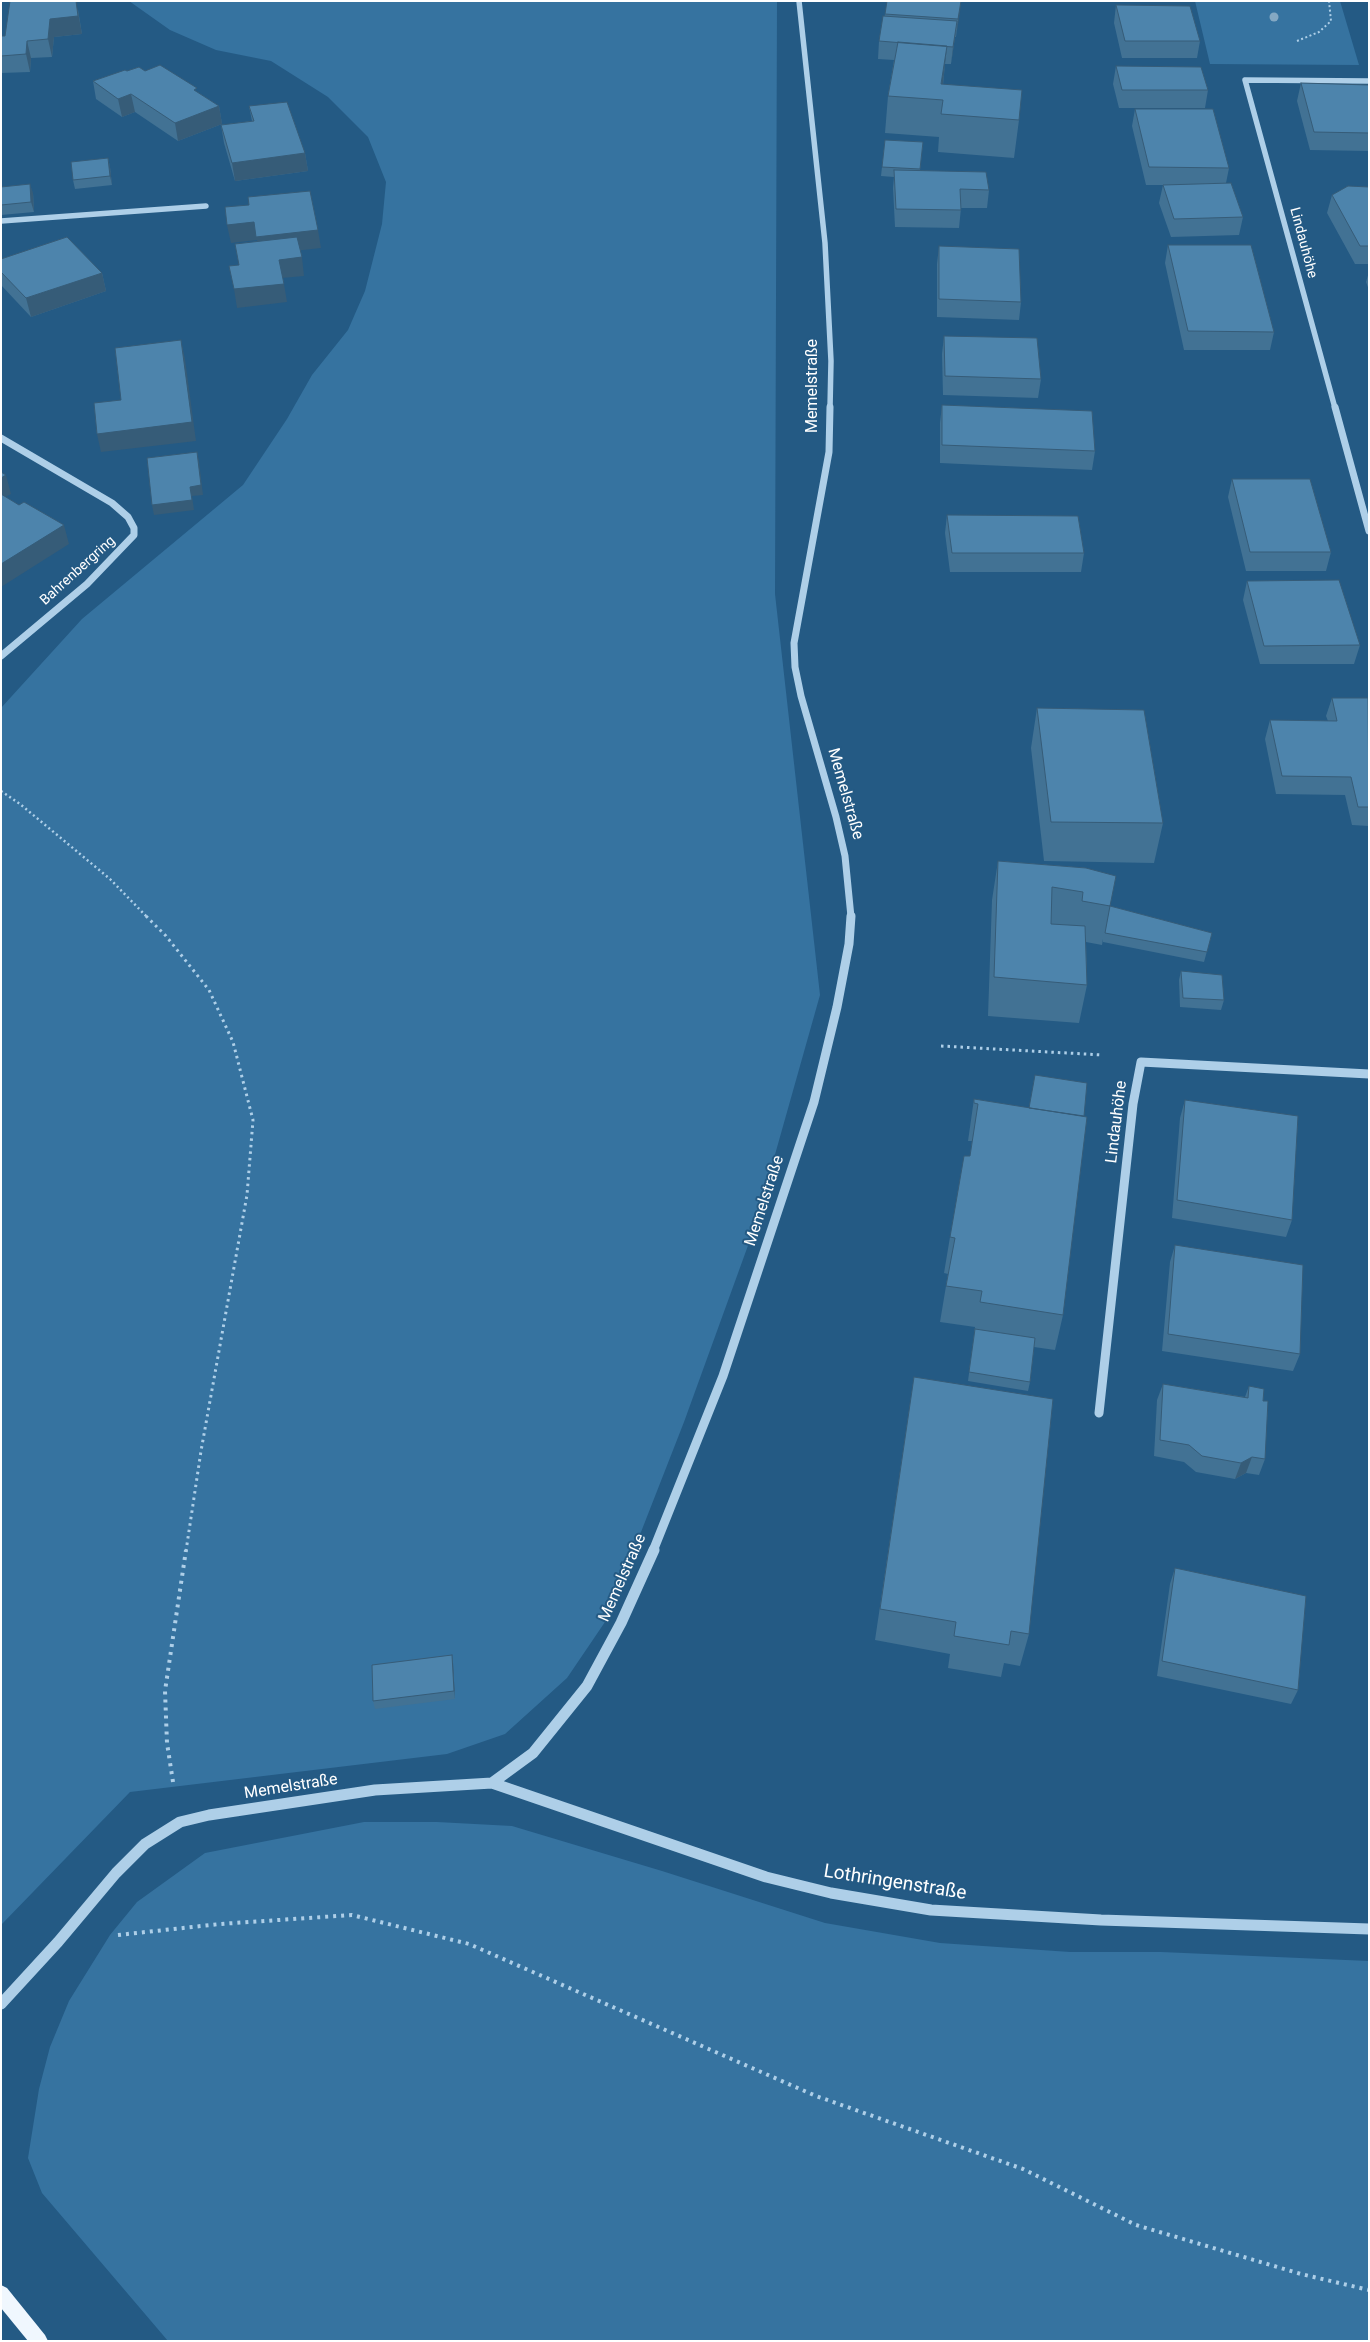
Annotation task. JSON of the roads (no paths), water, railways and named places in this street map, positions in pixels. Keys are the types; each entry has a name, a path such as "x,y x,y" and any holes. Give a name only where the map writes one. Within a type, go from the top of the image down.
{"main road":[{"path":"1,2294 39,2341"}],"street":[{"name":"Memelstraße","path":"1,2004 58,1942 116,1873 145,1844 180,1822 209,1815 375,1790 492,1782 533,1752 555,1728 587,1686 622,1623 663,1529 723,1376 814,1102 837,1007 849,944 851,919 845,856 836,817 801,696 794,651 797,625 829,452 831,361 826,243 799,1"},
{"name":"Lindauhöhe","path":"1369,81 1245,80 1369,531"},
{"path":"1,221 88,213 206,206"},
{"name":"Bahrenbergring","path":"1,438 112,503 128,517 134,528 134,535 87,584 1,656"},
{"name":"Lindauhöhe","path":"1099,1413 1133,1104 1141,1062 1369,1074"},
{"name":"Lothringenstraße","path":"492,1782 674,1847 766,1877 831,1893 931,1910 1101,1920 1369,1928"}]}
